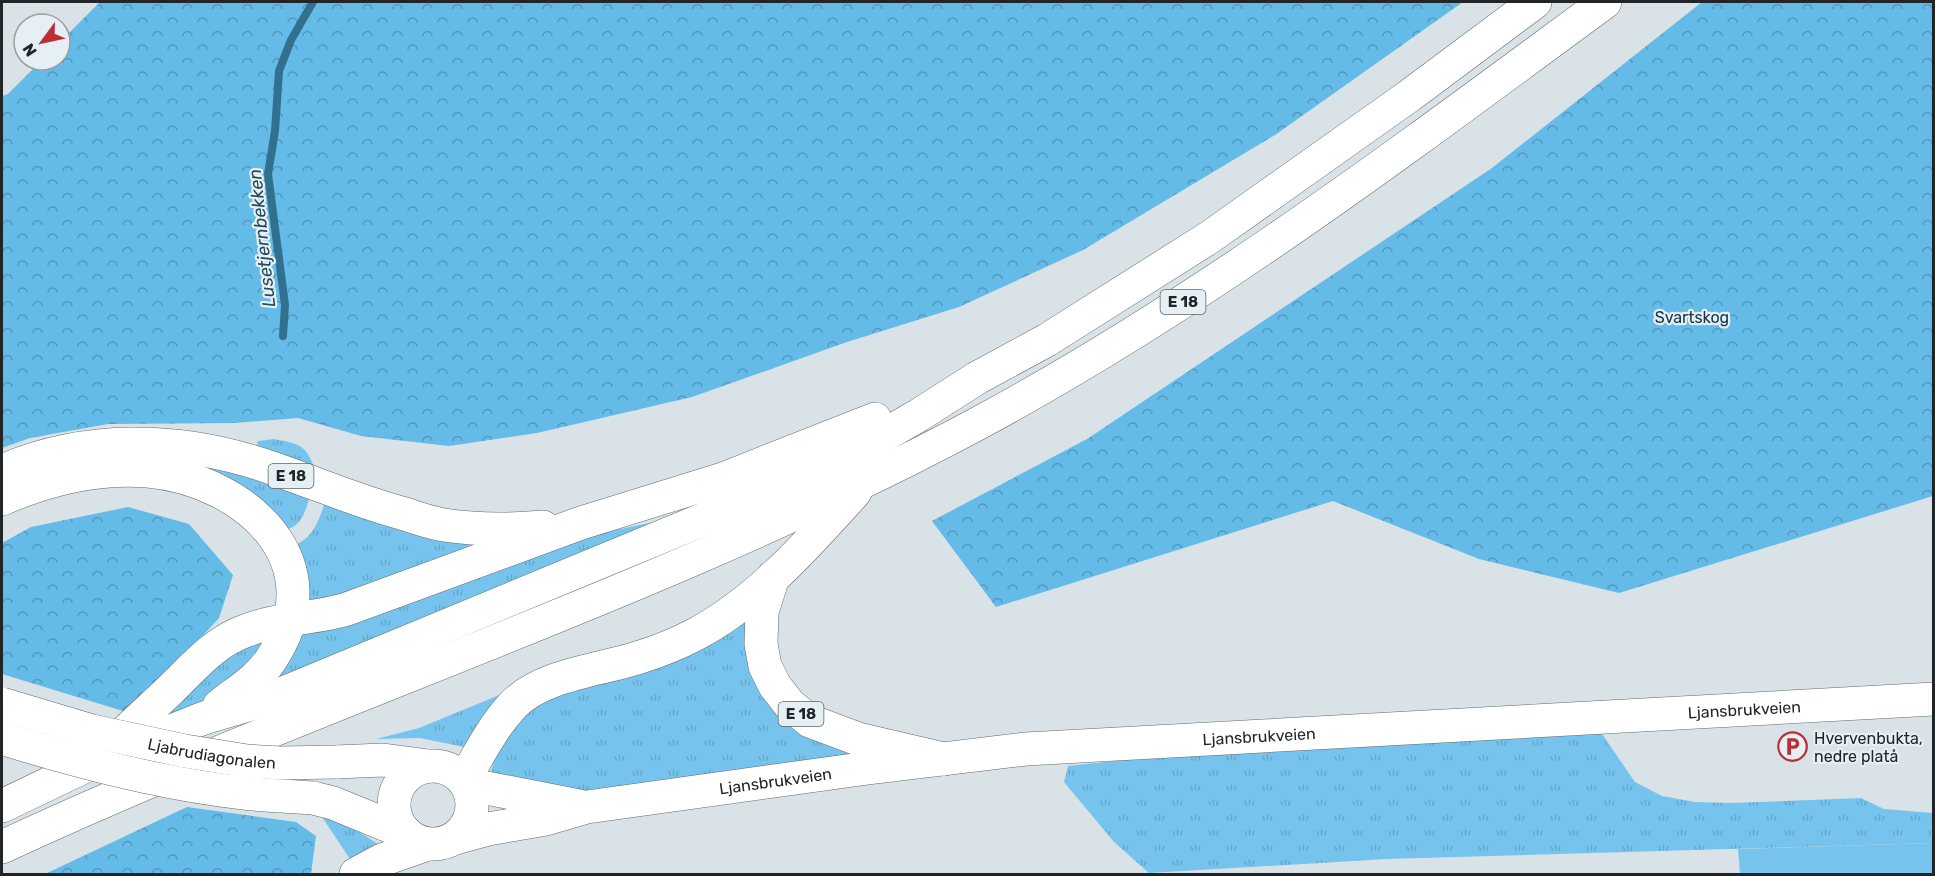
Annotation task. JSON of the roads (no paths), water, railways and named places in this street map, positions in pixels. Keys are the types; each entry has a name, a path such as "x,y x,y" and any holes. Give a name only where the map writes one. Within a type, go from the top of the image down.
{"main road":[{"name":"E 18","path":"2,806 96,761 204,718 274,697 743,503 876,440 977,378 1047,340 1210,237 1409,96 1535,2"},
{"name":"E 18","path":"2,847 124,792 672,568 865,480 975,425 1053,382 1225,275 1382,166 1605,2"},
{"name":"E 18","path":"96,761 203,657 221,642 244,631 323,616 347,609 581,523 723,479 977,378"},
{"name":"E 18","path":"2,471 19,463 58,452 104,444 144,443 187,446 262,465 380,507 442,525 484,529 525,529 581,523"},
{"name":"E 18","path":"2,499 27,488 64,477 114,471 149,471 211,487 251,511 264,523 279,543 291,575 293,599 289,621 276,650 260,673 204,718"},
{"name":"E 18","path":"465,782 483,746 516,703 559,678 668,648 725,617 814,537 865,480"},
{"name":"E 18","path":"772,576 762,612 761,645 765,666 775,686 790,705 810,721 858,739 944,759"},
{"name":"Ljansbrukveien","path":"356,874 430,838 546,819 587,807 944,759 1073,746 1934,699"},
{"name":"Ljabrudiagonalen","path":"2,704 92,731 185,752 270,762 383,760 428,766"},
{"name":"Ljabrudiagonalen","path":"2,738 84,763 148,777 244,793 314,798 430,838"},
{"path":"428,766 448,769 465,782 471,795 472,807 470,819 464,830 430,838 395,815 394,804 400,783 417,769 428,766"},
{"name":"Ljansbrukveien","path":"465,782 587,807"}],"waterway":[{"name":"Lusetjernbekken","path":"283,336 285,305 268,174 275,131 279,71 291,40 313,2"}],"place":[{"name":"Hvervenbukta, nedre platå","path":"1793,747"}],"park label":[{"name":"Svartskog","path":"1692,317"}]}
